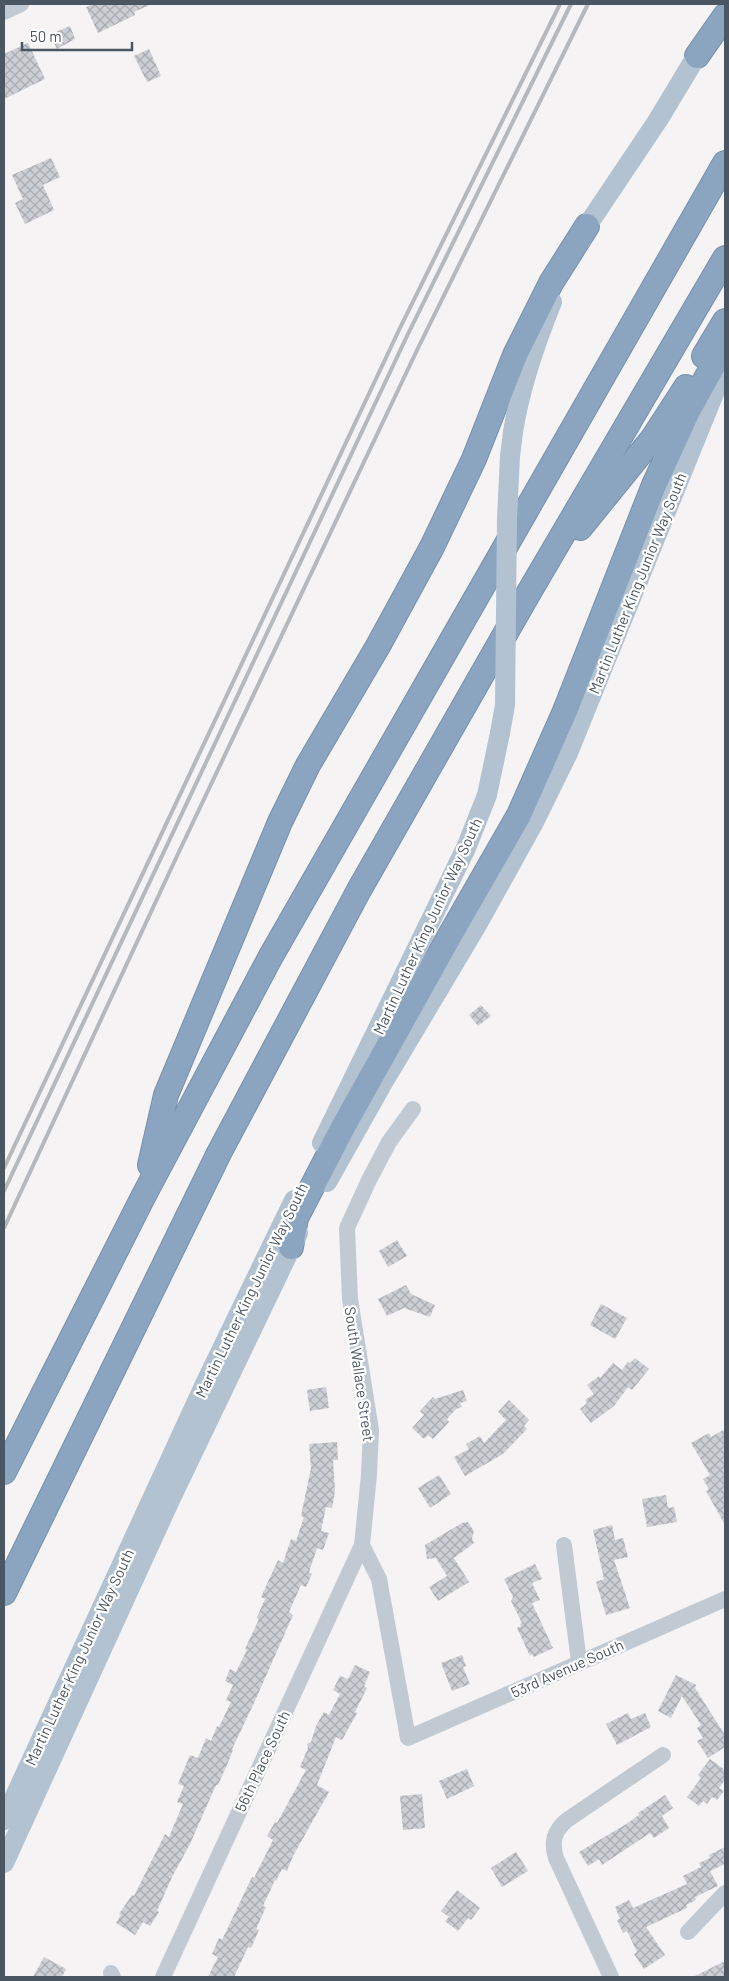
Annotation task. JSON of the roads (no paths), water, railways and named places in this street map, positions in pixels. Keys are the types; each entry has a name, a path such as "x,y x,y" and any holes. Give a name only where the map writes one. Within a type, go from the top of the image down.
{"highway":[{"path":"697,56 725,16"},
{"path":"4,1472 143,1197 270,956 725,163"},
{"path":"143,1197 166,1094 280,822 308,765 378,646 432,547 474,459 515,355 550,283 587,226"},
{"path":"4,1593 219,1153 359,890 528,594 725,258"},
{"path":"528,594 653,438 678,400 725,320"},
{"path":"290,1247 296,1218 342,1129 519,815 565,712 654,485 688,411 725,344"}],"main road":[{"name":"Martin Luther King Junior Way South","path":"4,1820 205,1384 466,848 487,795 505,706 507,520 510,456 513,432 525,378 539,335 587,226 658,120 725,5"},
{"name":"Martin Luther King Junior Way South","path":"4,1863 170,1500 290,1247 381,1086 477,925 533,824 568,752 715,391 725,371"}],"street":[{"path":"4,12 21,4"},
{"name":"South Wallace Street","path":"362,1545 370,1475 371,1430 350,1299 347,1228 369,1180 390,1142 413,1109"},
{"name":"53rd Avenue South","path":"362,1545 379,1580 408,1738 725,1599"},
{"name":"56th Place South","path":"163,1977 362,1545"},
{"path":"564,1545 579,1662"},
{"path":"611,1977 556,1858 553,1846 554,1840 558,1829 567,1820 663,1755"},
{"path":"688,1932 725,1893"}],"railway":[{"path":"4,1168 399,330 560,4"},
{"path":"4,1191 407,336 571,4"},
{"path":"4,1228 177,856 419,346 588,4"}]}
